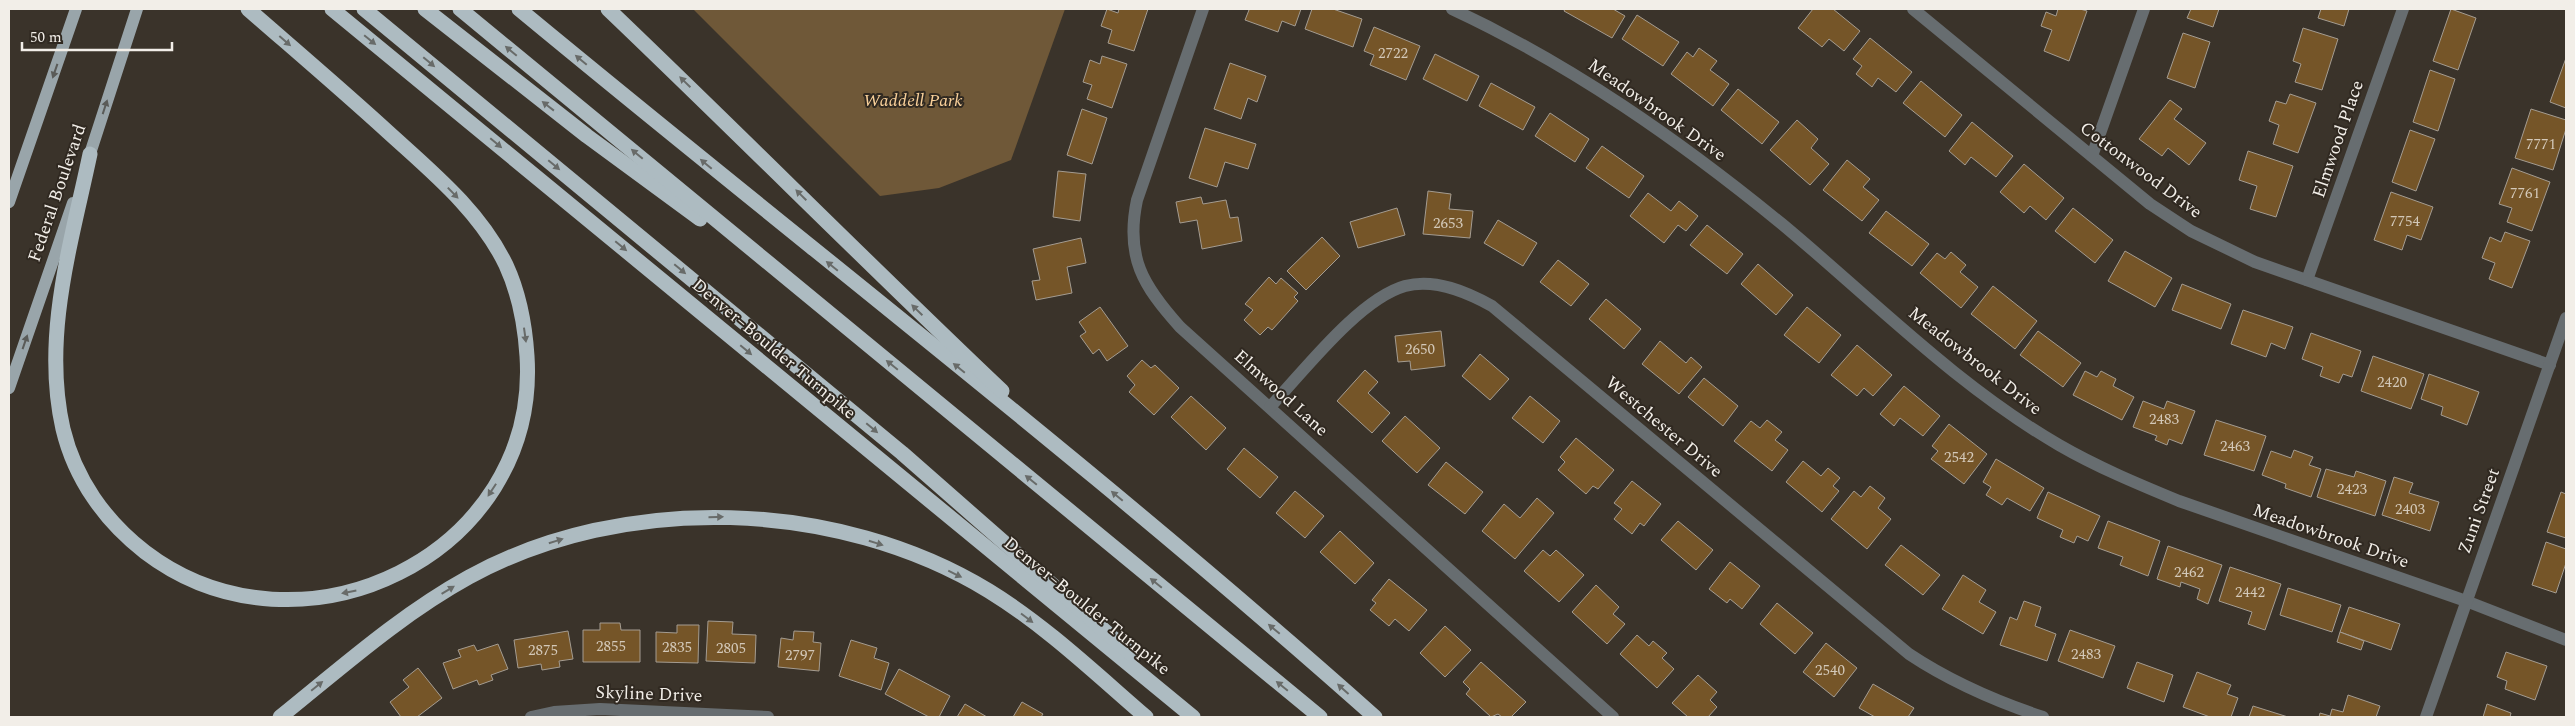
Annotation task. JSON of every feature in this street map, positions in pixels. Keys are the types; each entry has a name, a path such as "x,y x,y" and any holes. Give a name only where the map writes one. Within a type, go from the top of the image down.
{"highway":[{"path":"90,154 58,313 55,366 63,430 76,468 90,494 109,519 129,540 156,560 192,580 249,598 279,600 309,599 356,591 387,580 436,551 456,535 478,511 505,470 518,436 526,403 528,386 526,342 514,285 500,255 480,223 466,207 418,160 248,9"},
{"name":"Denver–Boulder Turnpike","path":"332,9 1193,717"},
{"path":"364,9 895,447 1071,600 1200,717"},
{"path":"425,9 612,155 823,308"},
{"path":"460,9 1320,717"},
{"path":"519,9 720,175 1079,464 1375,717"},
{"path":"608,9 750,144 912,305 1079,464"},
{"path":"280,717 347,663 433,599 470,576 510,557 539,546 610,527 645,522 720,517 756,519 820,528 895,549 944,568 1008,604 1146,717"}],"main road":[{"path":"9,202 76,9"},
{"name":"Federal Boulevard","path":"9,388 90,154 136,13"}],"street":[{"name":"Elmwood Lane","path":"1203,9 1137,200 1132,234 1135,255 1140,272 1157,302 1180,327 1613,717"},
{"name":"Meadowbrook Drive","path":"1452,9 1545,56 1590,82 1657,128 1782,225 1952,369 2020,420 2059,445 2145,487 2179,501 2466,601 2566,640"},
{"name":"Cottonwood Drive","path":"1913,9 2150,204 2191,232 2255,262 2550,365"},
{"path":"2092,156 2144,9"},
{"name":"Elmwood Place","path":"2307,280 2403,9"},
{"name":"Westchester Drive","path":"1270,407 1352,320 1382,296 1406,286 1428,284 1450,287 1473,296 1492,306 1908,654 1939,674 2036,716"},
{"name":"Zuni Street","path":"2426,717 2566,318"},
{"name":"Skyline Drive","path":"530,717 554,712 600,709 768,717"}],"green space":[{"name":"Waddell Park","path":"693,9 1065,9 1011,160 939,188 880,196"}],"building":[{"path":"1107,9 1118,13 1119,9 1148,9 1134,51 1108,43 1112,30 1101,26"},
{"path":"1246,9 1301,9 1295,26 1282,21 1278,32 1245,20 1249,10"},
{"path":"1312,9 1333,9 1362,19 1353,47 1305,29"},
{"path":"1565,9 1613,9 1625,16 1612,38 1564,11"},
{"path":"1813,9 1833,9 1860,31 1844,51 1829,39 1822,47 1798,28"},
{"path":"2058,9 2080,9 2087,11 2069,61 2044,51 2052,30 2041,26 2046,12 2056,16"},
{"path":"2191,9 2219,9 2213,27 2187,18"},
{"path":"2321,9 2349,9 2344,26 2318,18"},
{"path":"2451,9 2476,18 2458,70 2433,61"},
{"path":"1637,15 1679,42 1663,66 1622,39"},
{"path":"1374,27 1420,46 1406,80 1370,65 1374,55 1364,51"},
{"path":"2303,28 2338,39 2322,90 2295,82 2301,64 2293,61"},
{"path":"2183,33 2210,42 2195,88 2167,78"},
{"path":"1870,38 1912,72 1896,92 1878,78 1872,87 1856,74 1862,66 1853,59"},
{"path":"1699,48 1717,61 1710,70 1729,84 1713,106 1671,74 1687,52 1693,57"},
{"path":"1435,54 1479,76 1467,101 1423,79"},
{"path":"1102,56 1127,64 1112,108 1087,99 1092,85 1083,82 1090,60 1100,64"},
{"path":"2566,58 2566,108 2550,102"},
{"path":"1230,63 1266,76 1257,102 1248,98 1241,119 1214,109"},
{"path":"2430,70 2455,79 2438,131 2413,122"},
{"path":"1921,81 1962,115 1945,137 1903,103"},
{"path":"1491,83 1535,107 1523,130 1479,106"},
{"path":"1738,89 1779,122 1762,144 1721,110"},
{"path":"2290,94 2316,103 2298,153 2273,144 2279,125 2269,121 2276,101 2286,104"},
{"path":"2170,100 2182,109 2174,119 2206,143 2189,165 2168,148 2162,156 2139,139"},
{"path":"1082,109 1107,118 1092,164 1067,155"},
{"path":"2531,109 2566,120 2566,129 2553,170 2515,158"},
{"path":"1550,113 1589,139 1575,162 1535,136"},
{"path":"1797,120 1818,139 1811,148 1829,164 1810,185 1770,150"},
{"path":"1972,122 2013,156 1996,177 1971,157 1965,165 1949,151"},
{"path":"1205,128 1256,144 1248,169 1225,162 1217,187 1189,178"},
{"path":"2410,130 2435,139 2416,191 2392,182"},
{"path":"1602,146 1644,176 1629,198 1586,168"},
{"path":"2248,151 2293,166 2276,217 2250,209 2257,186 2239,180"},
{"path":"1847,160 1870,179 1863,187 1879,200 1862,221 1823,190"},
{"path":"2024,164 2064,198 2046,220 2030,206 2024,213 2000,192"},
{"path":"2512,168 2550,182 2532,231 2507,222 2512,208 2499,204"},
{"path":"1058,171 1086,174 1080,221 1053,217"},
{"path":"1428,191 1451,194 1449,209 1473,211 1470,238 1423,234"},
{"path":"2391,192 2433,207 2421,240 2407,235 2402,250 2374,240"},
{"path":"1648,193 1671,211 1679,201 1698,216 1686,231 1678,225 1664,243 1630,216"},
{"path":"1201,197 1203,204 1226,200 1230,218 1238,217 1242,241 1202,249 1197,220 1180,223 1176,202"},
{"path":"1397,208 1405,235 1358,248 1350,222"},
{"path":"2073,208 2113,240 2095,263 2055,231"},
{"path":"1886,211 1929,244 1912,266 1869,233"},
{"path":"1498,220 1537,243 1523,266 1484,243"},
{"path":"1707,225 1743,254 1727,274 1690,245"},
{"path":"2505,232 2530,241 2512,288 2489,279 2495,263 2482,258 2490,237 2501,242"},
{"path":"1322,237 1340,256 1306,290 1287,271"},
{"path":"1081,238 1086,263 1067,267 1072,293 1036,300 1032,281 1040,280 1033,249"},
{"path":"2125,251 2172,278 2155,307 2108,281"},
{"path":"1951,252 1966,265 1960,272 1978,287 1961,308 1920,273 1937,253 1945,259"},
{"path":"1558,260 1589,284 1571,306 1540,282"},
{"path":"1758,264 1793,295 1776,315 1741,284"},
{"path":"1269,277 1276,284 1281,278 1298,293 1294,297 1298,301 1272,330 1268,327 1260,335 1244,320 1253,310 1245,304"},
{"path":"2182,284 2231,304 2221,329 2172,310"},
{"path":"1993,286 2037,321 2015,349 1971,314"},
{"path":"1606,299 1641,329 1624,349 1589,319"},
{"path":"1100,307 1128,346 1107,361 1099,349 1093,354 1080,336 1086,332 1079,322"},
{"path":"1807,307 1841,335 1819,363 1784,335"},
{"path":"2243,310 2293,327 2285,349 2271,343 2266,357 2231,344"},
{"path":"1441,331 1445,366 1411,370 1410,361 1398,362 1395,336"},
{"path":"2038,331 2081,363 2063,387 2020,355"},
{"path":"2311,333 2361,351 2352,377 2343,374 2339,383 2320,376 2323,367 2302,359"},
{"path":"1660,341 1686,363 1691,357 1702,367 1679,394 1642,364"},
{"path":"1857,345 1892,375 1873,396 1864,388 1857,396 1831,375"},
{"path":"1480,354 1509,379 1490,400 1462,376"},
{"path":"2373,356 2424,374 2411,409 2361,391"},
{"path":"1142,360 1151,368 1155,365 1179,388 1154,415 1129,392 1135,385 1127,376"},
{"path":"1365,370 1378,382 1368,393 1390,413 1372,433 1337,401"},
{"path":"2085,371 2097,377 2101,371 2116,379 2113,386 2134,397 2122,420 2073,395"},
{"path":"2429,374 2479,392 2467,425 2441,415 2443,407 2421,399"},
{"path":"1704,378 1738,406 1723,426 1688,397"},
{"path":"1904,386 1940,416 1923,436 1900,418 1894,426 1880,414"},
{"path":"1191,396 1226,428 1206,450 1171,417"},
{"path":"1530,396 1560,421 1543,443 1512,418"},
{"path":"2143,401 2164,409 2167,401 2195,411 2182,444 2169,439 2167,445 2155,440 2157,436 2133,427"},
{"path":"1405,416 1440,448 1417,473 1382,441"},
{"path":"1767,420 1782,432 1775,440 1788,450 1772,471 1734,441 1751,421 1760,428"},
{"path":"2216,420 2266,436 2254,471 2204,455"},
{"path":"1949,424 1987,454 1964,484 1931,459 1938,451 1932,446"},
{"path":"1576,438 1614,470 1598,489 1593,486 1586,494 1558,470 1565,462 1560,457"},
{"path":"1244,448 1278,477 1260,498 1227,469"},
{"path":"2294,450 2313,457 2309,465 2321,469 2311,497 2285,488 2286,484 2262,475 2271,451 2291,458"},
{"path":"1996,459 2044,488 2030,511 2007,498 2002,505 1986,495 1991,487 1983,482"},
{"path":"1803,461 1821,476 1828,468 1840,478 1833,486 1839,491 1822,512 1786,482"},
{"path":"1446,462 1483,492 1465,514 1428,485"},
{"path":"2326,469 2354,477 2356,471 2386,481 2375,516 2317,497"},
{"path":"2394,477 2413,483 2409,493 2439,502 2430,531 2382,515"},
{"path":"1632,481 1661,504 1644,526 1640,523 1632,534 1614,519 1622,509 1614,503"},
{"path":"1870,486 1885,498 1878,508 1891,519 1867,549 1831,519 1854,491 1861,497"},
{"path":"1295,491 1324,516 1305,538 1276,513"},
{"path":"2048,492 2100,516 2088,541 2077,536 2074,543 2060,537 2063,530 2037,518"},
{"path":"2561,492 2566,494 2566,538 2547,532"},
{"path":"1537,498 1554,513 1515,559 1482,531 1504,504 1520,518"},
{"path":"1678,521 1713,550 1696,570 1661,540"},
{"path":"2108,521 2160,541 2148,576 2120,565 2123,557 2098,548"},
{"path":"1340,531 1374,563 1355,584 1320,552"},
{"path":"2546,542 2566,549 2566,563 2556,593 2532,585"},
{"path":"1901,545 1940,575 1923,595 1885,565"},
{"path":"2168,546 2222,565 2208,604 2197,599 2200,589 2181,582 2180,587 2157,579"},
{"path":"1543,550 1550,556 1556,550 1584,575 1559,602 1524,571"},
{"path":"1730,562 1760,586 1742,609 1730,599 1727,603 1709,589"},
{"path":"2230,567 2281,584 2265,630 2248,624 2252,612 2219,601"},
{"path":"1963,575 1986,590 1979,602 1996,612 1983,634 1942,609"},
{"path":"1389,579 1427,610 1409,631 1395,619 1389,626 1370,610 1376,603 1372,600"},
{"path":"1596,585 1619,607 1613,614 1625,624 1607,644 1572,612"},
{"path":"2288,588 2341,605 2332,632 2280,615"},
{"path":"2024,601 2041,607 2035,626 2056,634 2047,661 2000,645 2010,617 2017,620"},
{"path":"1777,603 1813,633 1795,654 1760,624"},
{"path":"2349,607 2400,624 2391,650 2340,632"},
{"path":"708,621 733,622 732,634 756,635 755,663 706,661"},
{"path":"600,623 620,623 621,630 640,630 640,662 583,662 583,630 600,630"},
{"path":"677,625 699,625 698,663 656,662 656,632 677,633"},
{"path":"1445,626 1471,650 1445,677 1420,653"},
{"path":"2070,630 2115,646 2103,678 2058,661"},
{"path":"568,631 573,659 559,661 560,667 542,670 541,664 518,668 514,640"},
{"path":"794,631 814,632 813,642 821,643 819,671 778,667 781,638 793,640"},
{"path":"2340,632 2364,641 2361,650 2337,642"},
{"path":"1637,635 1649,646 1653,641 1667,653 1662,658 1674,669 1657,688 1620,654"},
{"path":"851,640 877,648 874,658 889,663 881,690 839,676"},
{"path":"1826,643 1857,668 1834,697 1803,672"},
{"path":"498,644 508,669 491,675 493,680 479,685 477,680 453,689 443,663 461,657 458,650 474,645 477,651"},
{"path":"2506,652 2547,666 2535,700 2505,689 2507,681 2497,677"},
{"path":"1481,662 1526,702 1511,717 1502,717 1498,714 1491,717 1466,694 1470,689 1463,682"},
{"path":"2137,662 2173,675 2164,702 2127,688"},
{"path":"418,668 442,698 417,717 401,717 390,702 409,687 403,680"},
{"path":"899,669 950,696 939,717 929,717 885,694"},
{"path":"2197,672 2231,685 2227,694 2238,698 2231,717 2210,717 2183,707"},
{"path":"1698,675 1717,692 1710,700 1717,707 1708,717 1688,717 1672,703"},
{"path":"1873,684 1914,708 1908,717 1875,717 1859,708"},
{"path":"2348,695 2380,706 2376,717 2319,717 2320,713 2330,716 2332,709 2343,712"},
{"path":"1022,702 1043,714 1041,717 1013,717"},
{"path":"965,704 987,717 957,717"},
{"path":"2487,704 2511,713 2510,717 2483,717"},
{"path":"2253,706 2288,717 2249,717"}]}
